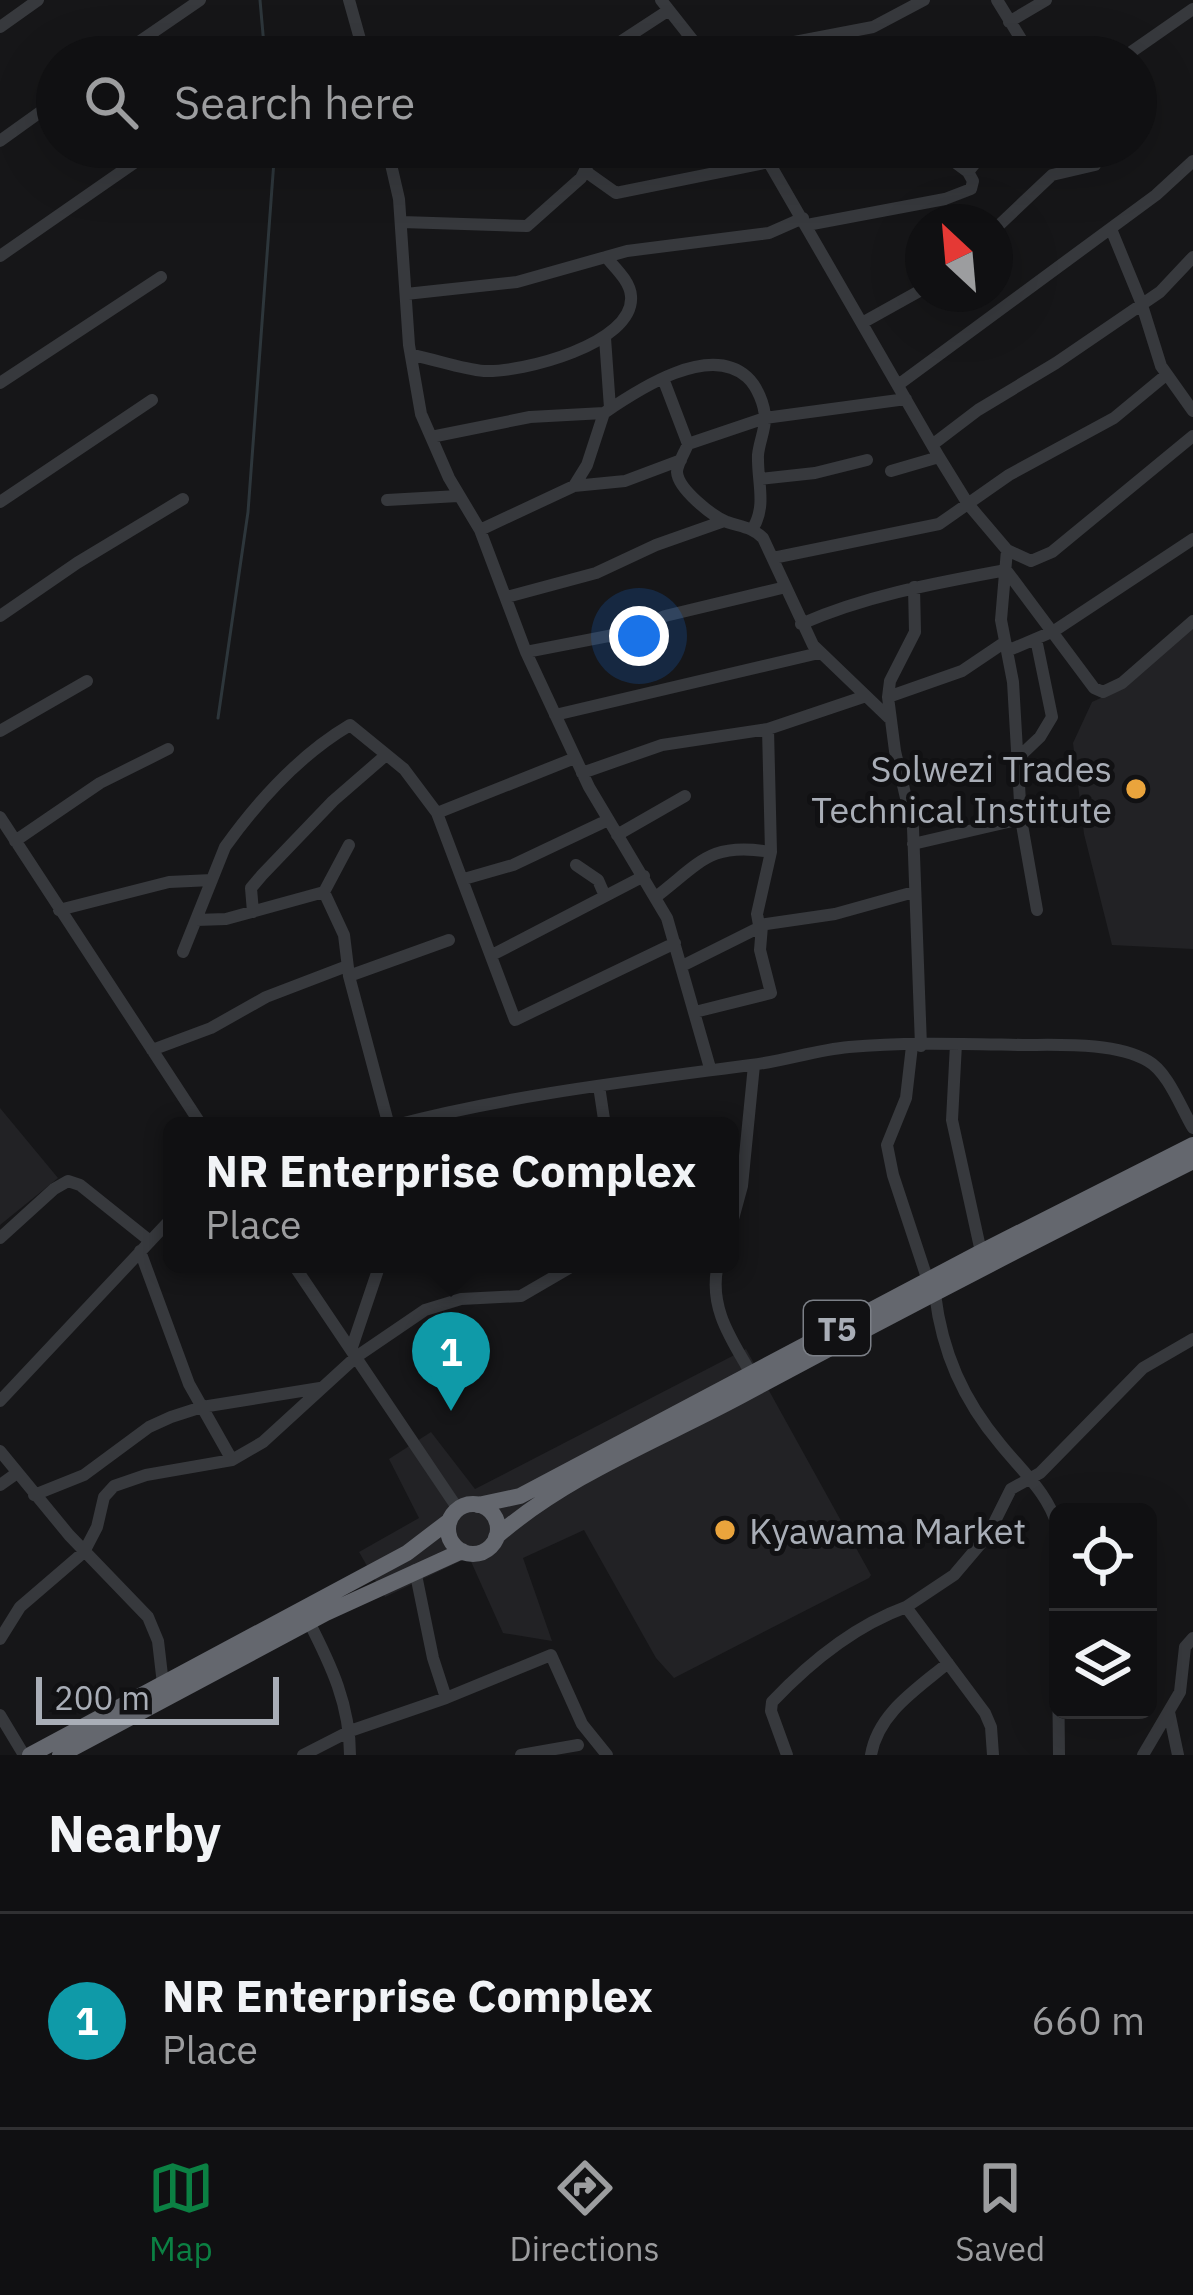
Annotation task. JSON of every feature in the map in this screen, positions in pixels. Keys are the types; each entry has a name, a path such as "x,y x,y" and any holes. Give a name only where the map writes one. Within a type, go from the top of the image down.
{"highway":[{"name":"T5","path":"61,1755 415,1570 462,1551 482,1552 519,1517 579,1480 931,1287 981,1252 1193,1144"},
{"name":"T5","path":"27,1755 407,1553 454,1515 520,1496 752,1375 1193,1161"},
{"path":"478,1505 494,1517 496,1537"},
{"path":"454,1515 451,1541 462,1551"}],"street":[{"path":"0,27 38,0"},
{"path":"148,36 200,0"},
{"path":"349,0 359,36"},
{"path":"826,36 873,27 924,0"},
{"path":"998,0 1018,36"},
{"path":"1009,22 1046,0"},
{"path":"1154,36 1193,9 1182,0"},
{"path":"624,36 665,5 689,36"},
{"path":"0,141 36,115"},
{"path":"898,385 1111,229 1193,161"},
{"path":"0,256 127,168"},
{"path":"392,168 402,222 411,355 421,414 458,496 481,530 526,652 582,773 657,896 676,943 710,1068"},
{"path":"402,222 517,228 534,221 586,168"},
{"path":"585,171 616,193 739,168"},
{"path":"773,168 968,504 1007,550 1031,561 1052,552 1193,436"},
{"path":"406,294 517,283 606,257 755,236 805,222 945,199 971,189 974,181 963,168"},
{"path":"968,172 971,168"},
{"path":"1013,213 1052,175 1082,168"},
{"path":"1111,229 1166,375 1193,411"},
{"path":"890,471 936,451 978,410 1160,292 1193,256"},
{"path":"411,355 472,370 499,370 530,365 605,338 627,317 631,296 606,257"},
{"path":"0,383 161,277"},
{"path":"862,323 905,299"},
{"path":"574,486 607,411 605,338"},
{"path":"431,437 530,417 607,411 704,363 726,364 756,385 765,418 758,456 761,508 753,528"},
{"path":"772,558 939,524 1009,475 1114,418 1166,375"},
{"path":"664,381 688,444 679,480 724,521 753,528 763,538 819,652 889,718"},
{"path":"688,444 765,418 906,399"},
{"path":"0,502 152,400"},
{"path":"481,530 574,486 625,481 681,460"},
{"path":"760,479 867,460"},
{"path":"387,500 458,496"},
{"path":"0,616 183,499"},
{"path":"507,597 596,573 724,521"},
{"path":"888,697 1054,631 1193,539"},
{"path":"1007,550 1000,620 1013,682 1021,819 1037,910"},
{"path":"1006,570 1090,683 1103,692 1122,683 1193,621"},
{"path":"802,624 914,586 1006,570"},
{"path":"914,586 915,632 890,681 888,697 913,829 916,1046 906,1098 887,1145 892,1175 957,1378 997,1441 1049,1505"},
{"path":"526,652 624,633 664,616 786,587"},
{"path":"1018,758 1052,717 1036,639"},
{"path":"554,715 819,652"},
{"path":"0,731 88,681"},
{"path":"582,773 662,745 768,729 863,697"},
{"path":"183,952 225,847 251,811 343,729 355,727 416,782 437,813 511,1015 517,1020 676,943"},
{"path":"694,1012 771,994 757,914 771,852 768,729"},
{"path":"16,842 100,783 168,749"},
{"path":"253,912 251,888 262,875 333,801 386,755"},
{"path":"437,813 575,758"},
{"path":"617,835 685,796"},
{"path":"0,817 196,1117"},
{"path":"913,844 1021,819"},
{"path":"464,879 513,865 608,820"},
{"path":"196,920 226,920 324,892 349,845"},
{"path":"657,896 717,851 740,847 771,852"},
{"path":"576,866 598,880 605,896"},
{"path":"492,955 644,876"},
{"path":"59,910 169,882 212,880"},
{"path":"324,892 344,934 348,971 388,1117"},
{"path":"682,966 762,926 835,914 914,892"},
{"path":"152,1050 211,1028 266,997 449,940"},
{"path":"956,1044 952,1120 981,1252"},
{"path":"440,1117 598,1085 851,1047 1052,1045 1136,1054 1154,1064 1193,1128"},
{"path":"739,1159 754,1065"},
{"path":"598,1085 603,1117"},
{"path":"476,1108 476,1117"},
{"path":"0,1238 68,1181 80,1185 145,1246 185,1376 232,1460"},
{"path":"0,1401 163,1227"},
{"path":"299,1273 454,1515"},
{"path":"354,1353 377,1273"},
{"path":"0,1639 20,1607 84,1552 113,1486 232,1460 263,1442 354,1353 434,1306 460,1299 514,1298 550,1273"},
{"path":"716,1273 717,1307 752,1375"},
{"path":"787,1755 772,1702 821,1656 954,1575 988,1535 1005,1496 1030,1480 1091,1424 1143,1369 1193,1340"},
{"path":"34,1495 84,1474 149,1426 202,1408 321,1388"},
{"path":"0,1451 154,1628 163,1684"},
{"path":"0,1485 17,1473"},
{"path":"415,1570 446,1698"},
{"path":"906,1607 985,1713 993,1755"},
{"path":"309,1622 336,1675 350,1731 350,1755"},
{"path":"1143,1755 1183,1686 1185,1646 1193,1638"},
{"path":"303,1755 350,1731 551,1655 582,1724 607,1755"},
{"path":"871,1755 884,1719 948,1663"},
{"path":"1169,1710 1178,1755"},
{"path":"0,1715 27,1755"},
{"path":"1059,1719 1059,1755"},
{"path":"521,1755 577,1750 582,1724"}],"shaded area":[{"name":"Solwezi Trades Technical Institute","path":"1193,626 1193,949 1112,945 1084,834 1073,743 1092,702 1125,687"},
{"path":"0,1108 58,1178 0,1225"},
{"path":"746,1349 869,1578 674,1678 656,1658 584,1530 523,1558 552,1641 503,1633 469,1557 385,1597 359,1552 419,1518 389,1459 431,1432 475,1489"}],"waterway":[{"path":"260,0 263,36"},
{"path":"218,718 248,512 273,168"}],"place":[{"name":"Solwezi Trades Technical Institute","path":"1136,789"},
{"name":"NR Enterprise Complex","path":"451,1411"},
{"name":"Kyawama Market","path":"725,1530"}]}
